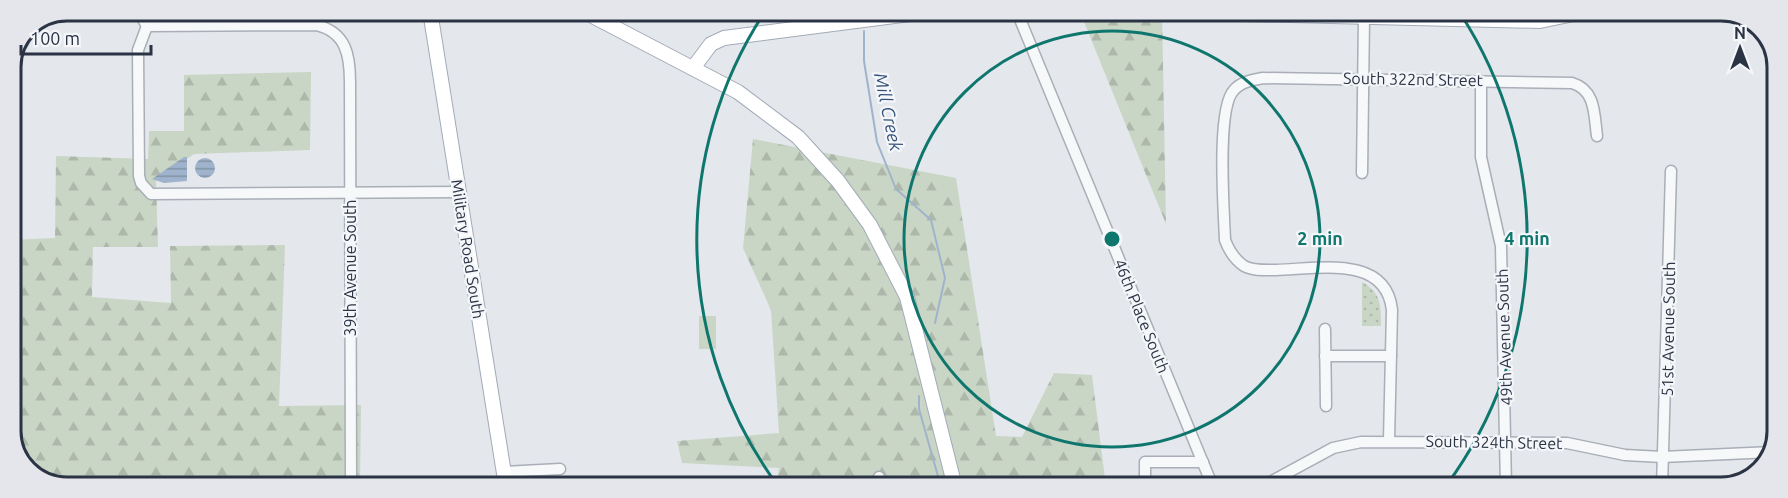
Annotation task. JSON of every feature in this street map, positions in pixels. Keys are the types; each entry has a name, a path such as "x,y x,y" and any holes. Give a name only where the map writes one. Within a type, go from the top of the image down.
{"main road":[{"name":"Military Road South","path":"431,21 505,477"},
{"path":"603,21 738,92 798,137 838,181 870,225 907,297 915,321 953,477"},
{"path":"693,68 711,44 724,38 856,21"}],"street":[{"path":"144,21 147,26 138,50 140,176 141,183 151,194 168,196 459,192"},
{"name":"46th Place South","path":"1021,21 1209,477"},
{"path":"1362,173 1364,21"},
{"name":"39th Avenue South","path":"147,26 316,25 337,35 347,50 350,82 351,477"},
{"name":"South 322nd Street","path":"1391,356 1390,297 1377,278 1365,271 1348,269 1250,268 1234,257 1225,240 1224,112 1233,90 1243,83 1263,78 1363,77 1572,83 1586,89 1591,97 1597,136"},
{"name":"49th Avenue South","path":"1480,81 1481,157 1501,246 1506,477"},
{"name":"51st Avenue South","path":"1662,477 1671,171"},
{"path":"1325,329 1326,406"},
{"path":"1325,356 1391,356 1389,440"},
{"name":"South 324th Street","path":"1279,477 1333,448 1361,442 1389,440 1567,442 1625,455 1662,457 1762,452"},
{"path":"1145,477 1145,462 1203,462"},
{"path":"516,477 560,469"}],"green space":[{"path":"1084,21 1162,21 1166,224"},
{"path":"311,72 310,150 194,154 156,180 158,247 93,247 92,297 171,303 170,246 285,245 279,406 361,405 360,477 67,477 39,468 24,449 21,434 21,240 55,238 56,156 148,159 149,131 184,131 184,75"},
{"path":"753,139 956,178 996,436 1022,437 1054,373 1092,375 1105,477 778,477 779,468 682,463 677,441 779,433 771,310 743,248"},
{"path":"1362,282 1373,290 1379,300 1381,326 1362,326"},
{"path":"699,316 716,316 716,349 699,349"}],"water":[{"path":"187,157 187,181 164,183 152,179"},
{"path":"205,158 212,161 215,168 212,175 205,178 198,175 195,168 198,161"}],"waterway":[{"name":"Mill Creek","path":"864,31 864,61 877,142 896,189 931,220 945,278 935,323"},
{"name":"Mill Creek","path":"919,396 919,409 938,477"}]}
